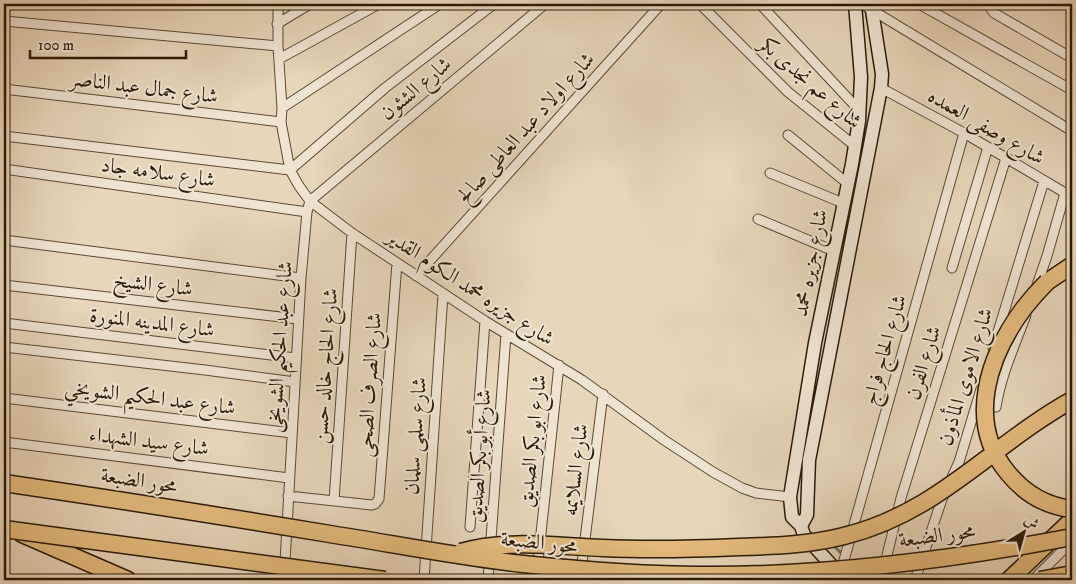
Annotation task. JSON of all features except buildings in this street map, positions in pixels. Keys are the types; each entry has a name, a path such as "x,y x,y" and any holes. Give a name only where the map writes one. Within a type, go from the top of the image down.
{"highway":[{"path":"1072,265 1047,282 1024,307 1009,332 990,372 985,399 986,426 993,451 1018,486 1036,499 1058,507 1072,509"},
{"path":"454,554 499,544 523,543 635,549 677,549 808,543 844,536 879,525 912,510 954,484 1053,411 1072,400"},
{"name":"محور الضبعة","path":"4,483 135,502 454,554 540,566 600,571 702,575 813,572 1013,548 1072,537"},
{"path":"1009,580 1072,520"},
{"path":"10,530 128,580"},
{"path":"10,530 385,580"},
{"path":"1060,580 1072,568"},
{"path":"1040,580 1072,574"}],"main road":[{"name":"شارع جزيره محمد","path":"843,578 804,535 801,526 792,517 790,498 815,343 855,146 860,110 861,77 855,4"},
{"name":"شارع جزيره محمد","path":"801,526 807,515 809,460 881,88 882,74 868,6"}],"street":[{"name":"شارع جزيره محمد الكوم القدير","path":"278,4 277,24 282,108 281,122 290,170 310,201 352,233 442,294 559,365 664,440 713,472 742,488 756,493 790,498"},
{"path":"277,24 310,4"},
{"path":"278,59 379,4"},
{"path":"282,108 440,4"},
{"path":"4,136 290,170 385,88 494,4"},
{"name":"شارع الشئون","path":"310,201 545,4"},
{"name":"شارع اولاد عبد العاطى صالح","path":"416,276 661,4"},
{"name":"شارع عم نجدى بكر","path":"700,4 788,92 855,146"},
{"path":"760,4 860,110"},
{"path":"918,4 1072,90"},
{"path":"990,4 994,13 1072,58"},
{"path":"868,6 1072,131"},
{"path":"4,21 278,46"},
{"name":"شارع وصفى العمده","path":"881,88 964,133 1068,195"},
{"name":"شارع جمال عبد الناصر","path":"4,89 281,122"},
{"name":"شارع الحاج فراج","path":"843,578 964,133"},
{"path":"788,135 847,183"},
{"path":"952,268 988,147"},
{"name":"شارع الفرن","path":"881,580 901,498 1006,158"},
{"name":"شارع سلامه جاد","path":"4,170 307,212"},
{"path":"770,173 843,203"},
{"name":"شارع الاموى المأذون","path":"915,580 942,500 959,462 1044,181"},
{"path":"996,407 998,393 1009,359 1068,195"},
{"name":"شارع عبد الحكيم الشويخى","path":"284,580 298,319 307,212 310,201"},
{"path":"758,219 834,251"},
{"name":"شارع الحاج خالد حسن","path":"334,501 352,233"},
{"path":"4,240 301,278"},
{"name":"شارع الصرف الصحى","path":"334,501 372,505 379,498 397,263"},
{"name":"شارع الشيخ","path":"4,285 298,319"},
{"name":"شارع سلمى سلمان","path":"424,580 442,294"},
{"path":"470,527 485,321"},
{"name":"شارع المدينه المنورة","path":"4,323 296,358"},
{"name":"شارع أبو بكر الصديق","path":"488,580 506,334"},
{"path":"4,346 295,382"},
{"name":"شارع ابو بكر الصديق","path":"536,580 559,365"},
{"name":"شارع السلايمه","path":"580,580 602,394"},
{"name":"شارع عبد الحكيم الشويخي","path":"4,398 292,432"},
{"name":"شارع سيد الشهداء","path":"4,442 289,478"},
{"path":"288,496 334,501"},
{"path":"1033,580 1072,541"}],"waterway":[{"path":"832,544 844,556"},
{"path":"863,574 870,580"}]}
